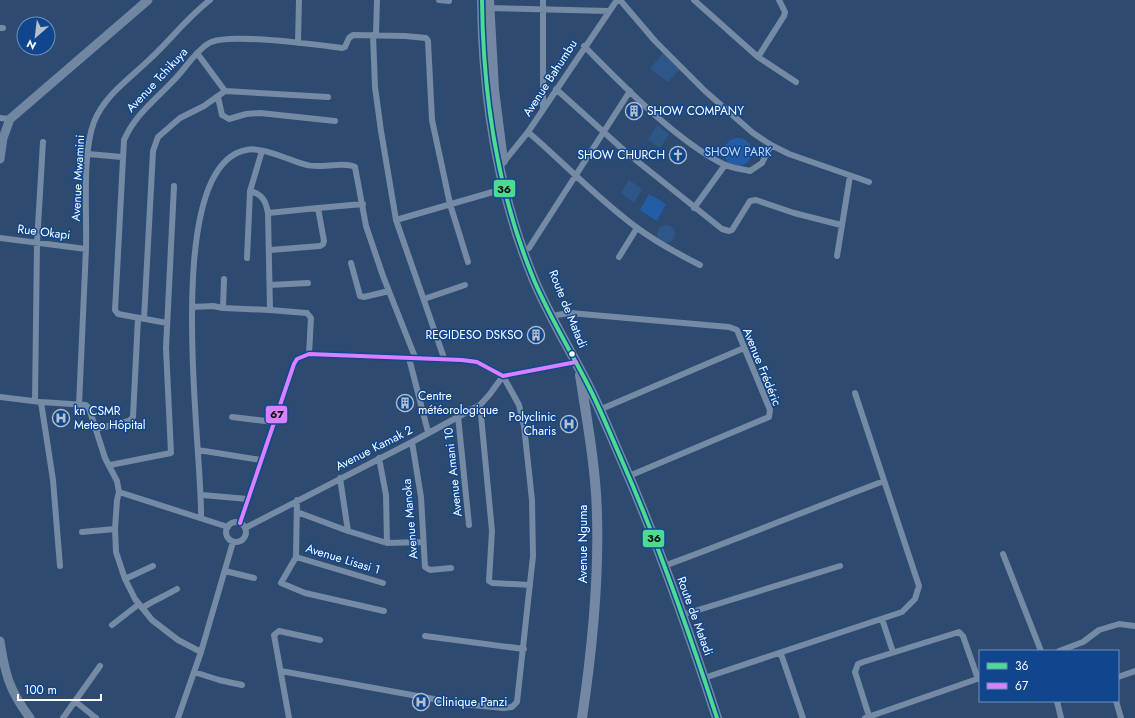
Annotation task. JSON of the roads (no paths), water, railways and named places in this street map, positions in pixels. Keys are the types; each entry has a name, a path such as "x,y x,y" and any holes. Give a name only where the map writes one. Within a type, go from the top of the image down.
{"main road":[{"name":"Route de Matadi","path":"482,0 489,75 503,189 531,262 569,352 604,420 628,476 664,566 717,718"},
{"name":"Route de Matadi","path":"489,4 489,75"},
{"name":"Route de Matadi","path":"501,164 529,248 531,262 557,315 576,363"},
{"name":"Avenue Nguma","path":"576,363 587,422 597,513 597,580 582,718"},
{"path":"587,422 604,420"}],"street":[{"path":"0,160 3,138 10,119 148,0"},
{"name":"Avenue Mwamini","path":"78,405 86,249 88,154 90,136 94,121 103,106 115,92 157,52 193,13 210,0"},
{"path":"298,43 299,0"},
{"path":"377,0 374,35 375,87 396,220 444,358"},
{"path":"439,0 449,1"},
{"path":"543,108 544,0"},
{"path":"618,0 705,90 753,133 771,145 789,154 870,182"},
{"name":"Avenue Bahumbu","path":"501,164 528,132 584,46 608,11 618,0"},
{"path":"694,0 758,58 796,82"},
{"path":"758,58 784,16 785,12 779,0"},
{"path":"489,4 543,9 608,11"},
{"name":"Avenue Tchikuya","path":"167,322 141,319 118,314 115,310 124,140 134,121 173,82 196,53 208,43 215,41 250,39 342,48 346,47 351,36 374,35 426,38 428,41 432,120 450,204"},
{"path":"584,46 630,91 687,140 725,165 750,171 762,163 771,145"},
{"path":"196,53 225,91"},
{"path":"556,89 603,132 694,208 725,231 732,230 750,201 756,200 794,213 841,225"},
{"path":"96,429 129,421 133,417 153,151 156,141 180,118 218,97 225,91 328,97"},
{"path":"529,248 630,91"},
{"path":"218,97 225,118 260,113 335,121"},
{"path":"0,118 10,119"},
{"path":"528,132 577,175 606,204 637,228 676,253 700,265"},
{"path":"34,400 36,243 43,142"},
{"path":"201,518 202,495 198,450 192,307 194,247 203,204 210,182 216,171 236,154 247,149 262,151 309,166 353,166 357,170 366,226 412,357 428,432"},
{"path":"247,258 250,191 262,151"},
{"path":"88,154 122,157"},
{"path":"694,208 725,165"},
{"path":"837,256 850,176"},
{"path":"110,465 171,453 166,348 174,186"},
{"path":"396,220 503,189"},
{"path":"250,191 257,193 263,198 268,213 270,250 270,310"},
{"path":"268,213 363,204"},
{"path":"450,204 468,262"},
{"path":"270,250 323,244 324,241 318,208"},
{"path":"619,257 637,228"},
{"name":"Rue Okapi","path":"0,238 86,249"},
{"path":"351,263 360,296 364,297 389,291"},
{"path":"223,308 224,279"},
{"path":"270,285 308,283"},
{"path":"424,299 465,285"},
{"path":"192,307 213,306 223,308 307,313 311,318 309,354"},
{"name":"Avenue Frédéric","path":"557,315 570,313 734,328 737,330 770,410 769,417 628,476"},
{"path":"599,410 744,348"},
{"path":"233,542 239,542 244,539 246,533 242,525 248,499 260,460 297,359 309,354 444,358 478,362 503,376 519,405 524,426 532,500 533,549 524,649 517,702 512,707 504,708 461,704 280,671"},
{"path":"503,376 576,363"},
{"name":"Avenue Kamak 2","path":"242,525 297,500 412,442 480,405 503,376"},
{"path":"704,678 781,654 902,612 909,607 915,599 919,586 855,393"},
{"path":"0,397 86,405 89,408 105,458 110,465 119,492 115,529 116,552 125,579 140,606 152,620 178,640 201,652"},
{"path":"41,402 53,480 60,566"},
{"path":"480,405 492,531 489,581 493,583 530,585"},
{"name":"Avenue Amani 10","path":"458,416 469,525"},
{"path":"232,417 274,422"},
{"name":"Avenue Manoka","path":"412,442 421,497 425,566 430,570 451,568"},
{"path":"198,450 260,460"},
{"path":"379,458 386,495 387,543"},
{"path":"340,478 348,531"},
{"path":"664,566 743,538 814,507 884,481"},
{"path":"119,492 228,527 232,524 242,525"},
{"path":"202,495 248,499"},
{"path":"297,500 296,557 281,583 305,593 384,611"},
{"path":"297,512 348,531 387,543 423,542"},
{"path":"228,527 227,534 233,542"},
{"path":"82,532 115,529"},
{"path":"178,718 201,652 233,542"},
{"path":"1003,554 1040,650"},
{"name":"Avenue Lisasi 1","path":"296,557 382,583"},
{"path":"125,579 153,566"},
{"path":"682,615 840,566"},
{"path":"225,571 254,578"},
{"path":"112,625 140,606 158,597 162,598 177,589"},
{"path":"882,619 893,652"},
{"path":"1062,650 1083,642 1099,630 1119,624 1135,626"},
{"path":"288,718 274,638 276,632 279,631 320,640"},
{"path":"960,632 963,636 979,678 867,717 856,668 863,662 960,632"},
{"path":"425,636 524,649"},
{"path":"0,641 2,664 8,681 20,704 30,718"},
{"path":"781,654 803,718"},
{"path":"63,718 76,702 100,666"},
{"path":"1119,677 1135,671"},
{"path":"194,672 242,685"},
{"path":"76,702 96,718"},
{"path":"1057,702 1061,718"},
{"path":"1116,702 1121,718"}],"place":[{"name":"SHOW COMPANY","path":"634,111"},
{"name":"SHOW CHURCH","path":"678,155"},
{"name":"REGIDESO DSKSO","path":"536,335"},
{"name":"Centre météorologique","path":"405,403"},
{"name":"kn CSMR Meteo Hôpital","path":"61,418"},
{"name":"Polyclinic Charis","path":"569,424"},
{"name":"Clinique Panzi","path":"421,702"}],"park label":[{"name":"SHOW PARK","path":"738,152"}]}
